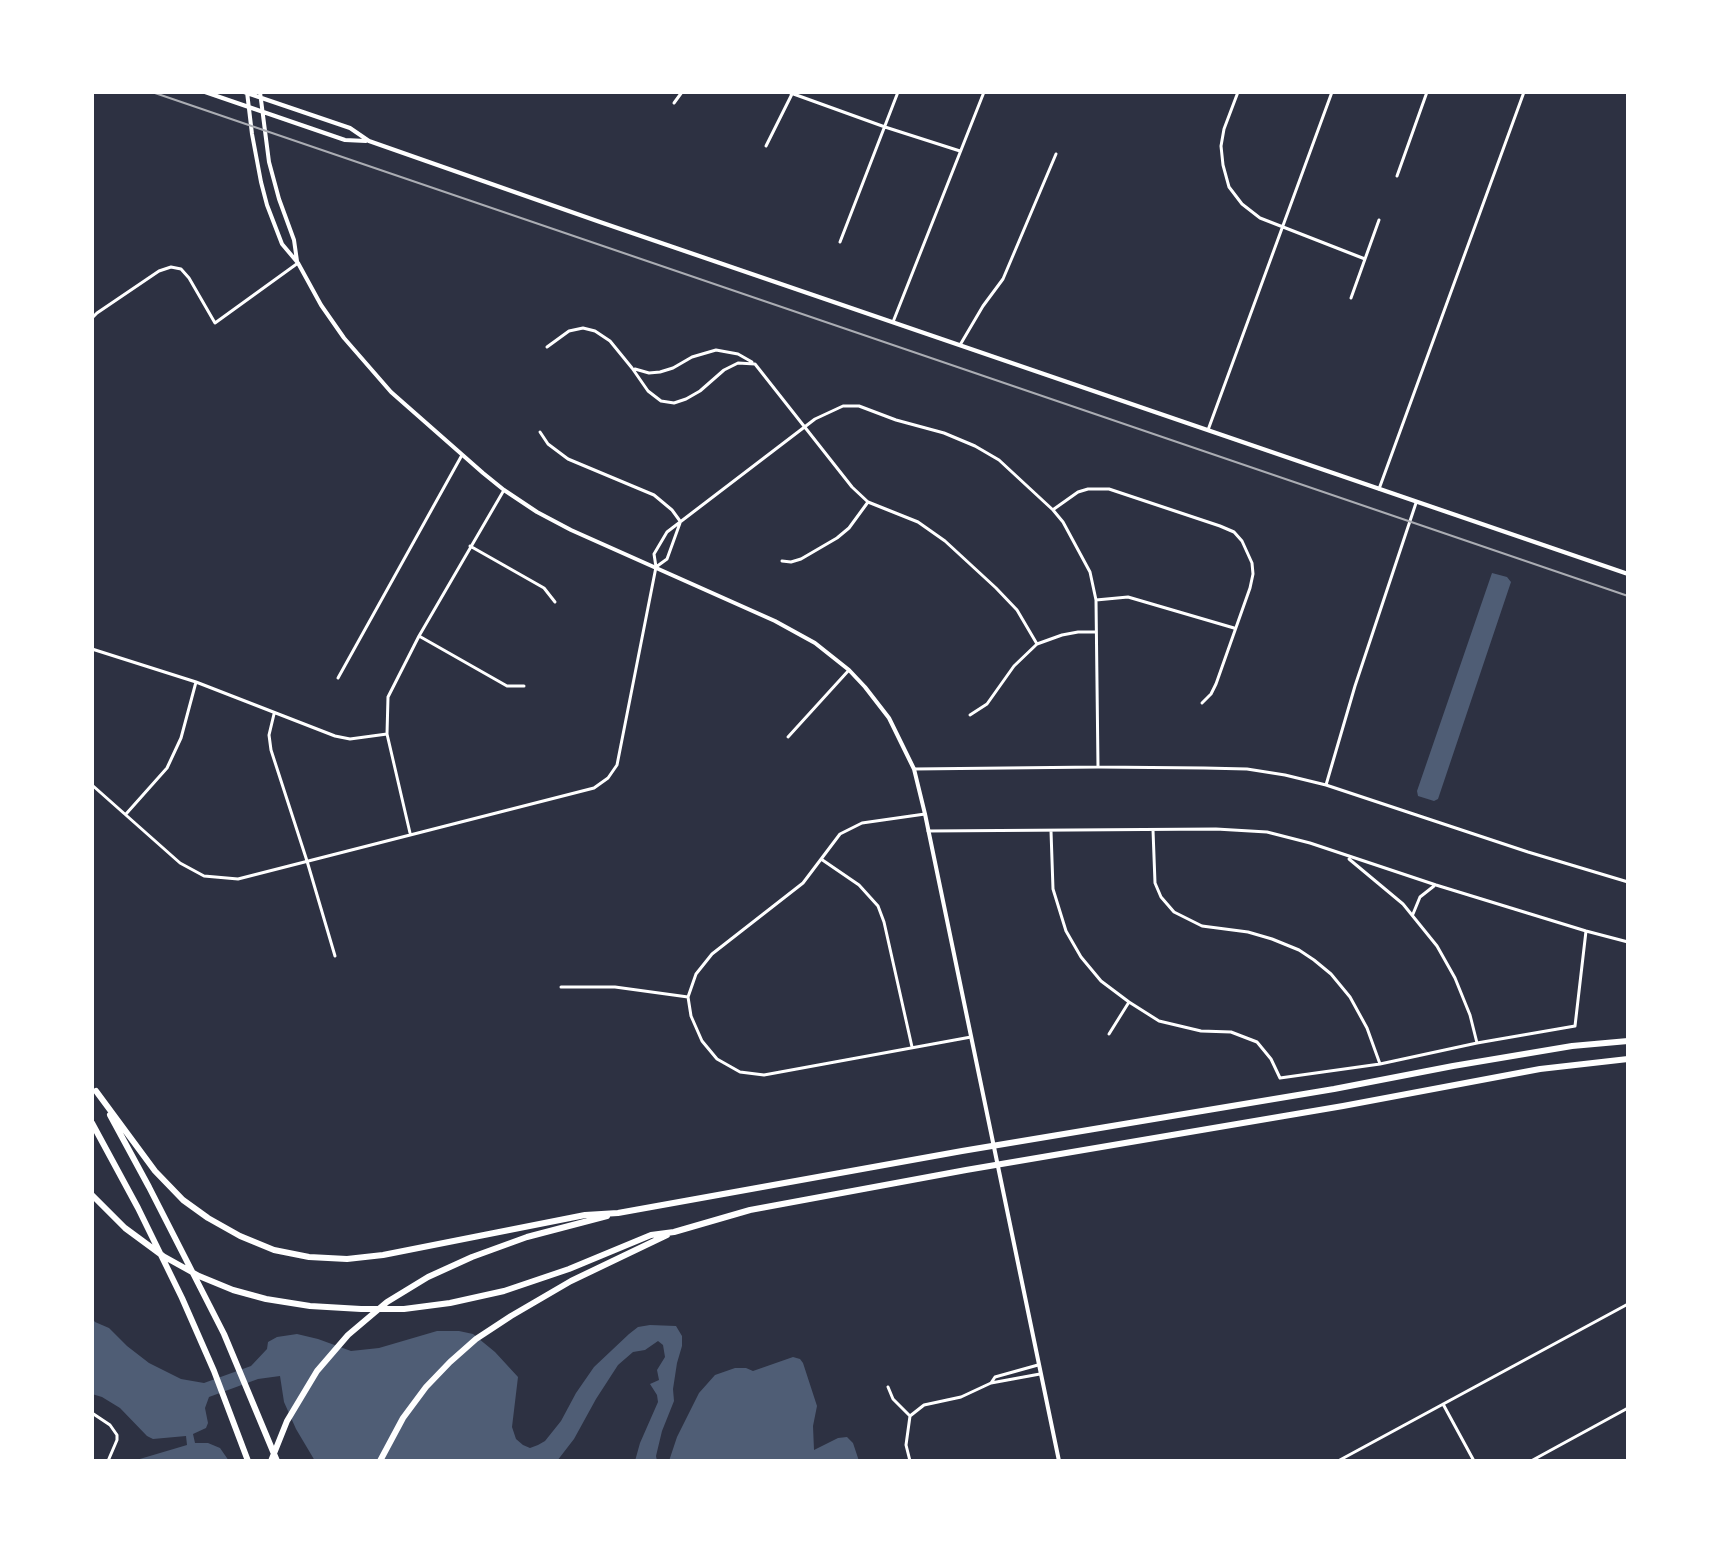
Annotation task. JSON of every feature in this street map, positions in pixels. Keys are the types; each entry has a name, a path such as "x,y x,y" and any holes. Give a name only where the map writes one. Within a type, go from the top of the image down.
{"highway":[{"path":"274,1461 287,1421 317,1371 348,1335 387,1302 428,1277 527,1237 618,1213 962,1151 1561,1048 1628,1041"},
{"path":"92,1195 125,1228 163,1256 233,1290 277,1301 331,1308 404,1309 450,1303 527,1284 651,1235 674,1232 750,1210 1540,1069 1628,1059"},
{"path":"94,1088 155,1171 190,1205 228,1231 262,1246 298,1255 334,1259 372,1257 585,1215 618,1213"},
{"path":"94,1088 183,1253 239,1369 274,1461"},
{"path":"92,1123 157,1246 214,1371 248,1461"},
{"path":"380,1461 398,1426 426,1387 462,1351 498,1324 571,1281 674,1232"}],"main road":[{"path":"205,92 345,140 369,141"},
{"path":"1059,1461 925,814 914,769 889,718 849,670 815,643 537,512 504,490 391,392 327,313 298,263 282,244 267,205 255,156 246,92 350,128 369,141 600,222 1628,574"},
{"path":"260,95 271,171 294,240 298,263"}],"street":[{"path":"674,103 682,92"},
{"path":"807,100 810,92"},
{"path":"840,242 898,92"},
{"path":"893,322 984,92"},
{"path":"1238,92 1221,146 1229,187 1242,204 1260,218 1365,259"},
{"path":"1208,430 1332,92"},
{"path":"1397,176 1427,92"},
{"path":"1379,489 1524,92"},
{"path":"766,146 790,93 960,151"},
{"path":"960,345 1003,279 1056,154"},
{"path":"1351,298 1379,220"},
{"path":"92,318 159,271 171,267 181,269 189,278 215,323 298,263"},
{"path":"547,347 569,331 583,328 595,331 610,341 648,391 661,401 674,403 700,391 724,370 738,363 755,364"},
{"path":"632,368 649,373 660,372 716,350 738,354 755,364 852,487 868,502 918,522 945,541 1017,610 1037,644"},
{"path":"92,785 180,863 204,876 238,879 594,788 608,778 617,765 656,567 654,554 667,532 805,427 827,412 843,406 859,406 975,446 999,460 1053,510 1076,543 1090,572 1096,600 1098,767"},
{"path":"540,432 548,444 568,459 654,495 680,521"},
{"path":"338,678 462,455"},
{"path":"1053,510 1078,492 1109,489 1234,532 1242,541 1249,552 1253,574 1250,588 1216,684 1202,703"},
{"path":"410,834 387,734 388,697 419,636 504,490"},
{"path":"782,561 801,559 837,538 849,528 868,502"},
{"path":"1326,785 1355,686 1417,502"},
{"path":"656,567 667,559 680,521"},
{"path":"470,546 544,588 555,602"},
{"path":"1096,600 1128,597 1234,628"},
{"path":"970,715 987,704 1014,666 1037,644 1062,635 1095,632"},
{"path":"419,636 507,686 524,686"},
{"path":"92,649 196,682 335,736 350,739 387,734"},
{"path":"788,737 849,670"},
{"path":"125,815 167,768 181,738 196,682"},
{"path":"274,713 269,735 271,750 335,956"},
{"path":"914,769 1247,769 1285,775 1326,785 1628,882"},
{"path":"925,814 862,823 840,834 803,883 712,954 696,974 688,997 691,1016 702,1041 717,1059 740,1072 764,1075 971,1037"},
{"path":"928,831 1216,829 1267,832 1628,942"},
{"path":"1153,830 1155,883 1161,897 1174,912 1202,926 1248,932 1272,939 1314,960 1331,974 1350,997 1367,1028 1380,1064"},
{"path":"1051,831 1053,889 1066,931 1081,957 1101,981 1159,1021 1201,1031 1231,1032 1257,1042 1271,1059 1280,1078 1380,1064 1575,1026 1586,931"},
{"path":"1346,856 1383,886 1430,934 1446,959 1470,1015 1477,1043"},
{"path":"821,859 859,885 878,906 912,1048"},
{"path":"1413,914 1420,897 1436,885"},
{"path":"561,987 615,987 688,997"},
{"path":"1109,1034 1129,1002"},
{"path":"1338,1461 1628,1304"},
{"path":"991,1383 995,1377 1038,1365"},
{"path":"910,1461 906,1445 910,1416 924,1405 961,1397 991,1383 1040,1374"},
{"path":"888,1387 893,1399 910,1416"},
{"path":"1443,1404 1474,1461"},
{"path":"1531,1461 1628,1408"},
{"path":"92,1413 110,1425 117,1435 108,1461"}],"water":[{"path":"1492,573 1507,577 1511,582 1438,799 1434,801 1418,796 1417,791"},
{"path":"92,1318 109,1328 149,1363 181,1379 204,1383 251,1366 267,1349 268,1342 277,1337 297,1334 351,1351 379,1348 437,1331 473,1334 518,1377 512,1427 516,1439 530,1448 545,1441 594,1367 638,1327 676,1326 682,1336 682,1346 673,1389 674,1401 662,1431 657,1461 635,1461 658,1402 650,1384 659,1380 657,1370 665,1357 663,1345 658,1341 645,1350 633,1352 618,1365 574,1439 557,1461 315,1461 284,1402 280,1376 258,1379 209,1397 205,1408 208,1423 206,1428 193,1434 195,1443 208,1443 220,1448 229,1461 133,1461 187,1445 186,1436 153,1439 120,1408 92,1394"},
{"path":"793,1357 803,1363 817,1406 813,1426 814,1450 847,1437 853,1443 859,1461 669,1461 699,1393 715,1375 735,1368 753,1371"}],"railway":[{"path":"152,92 1628,596"}]}
